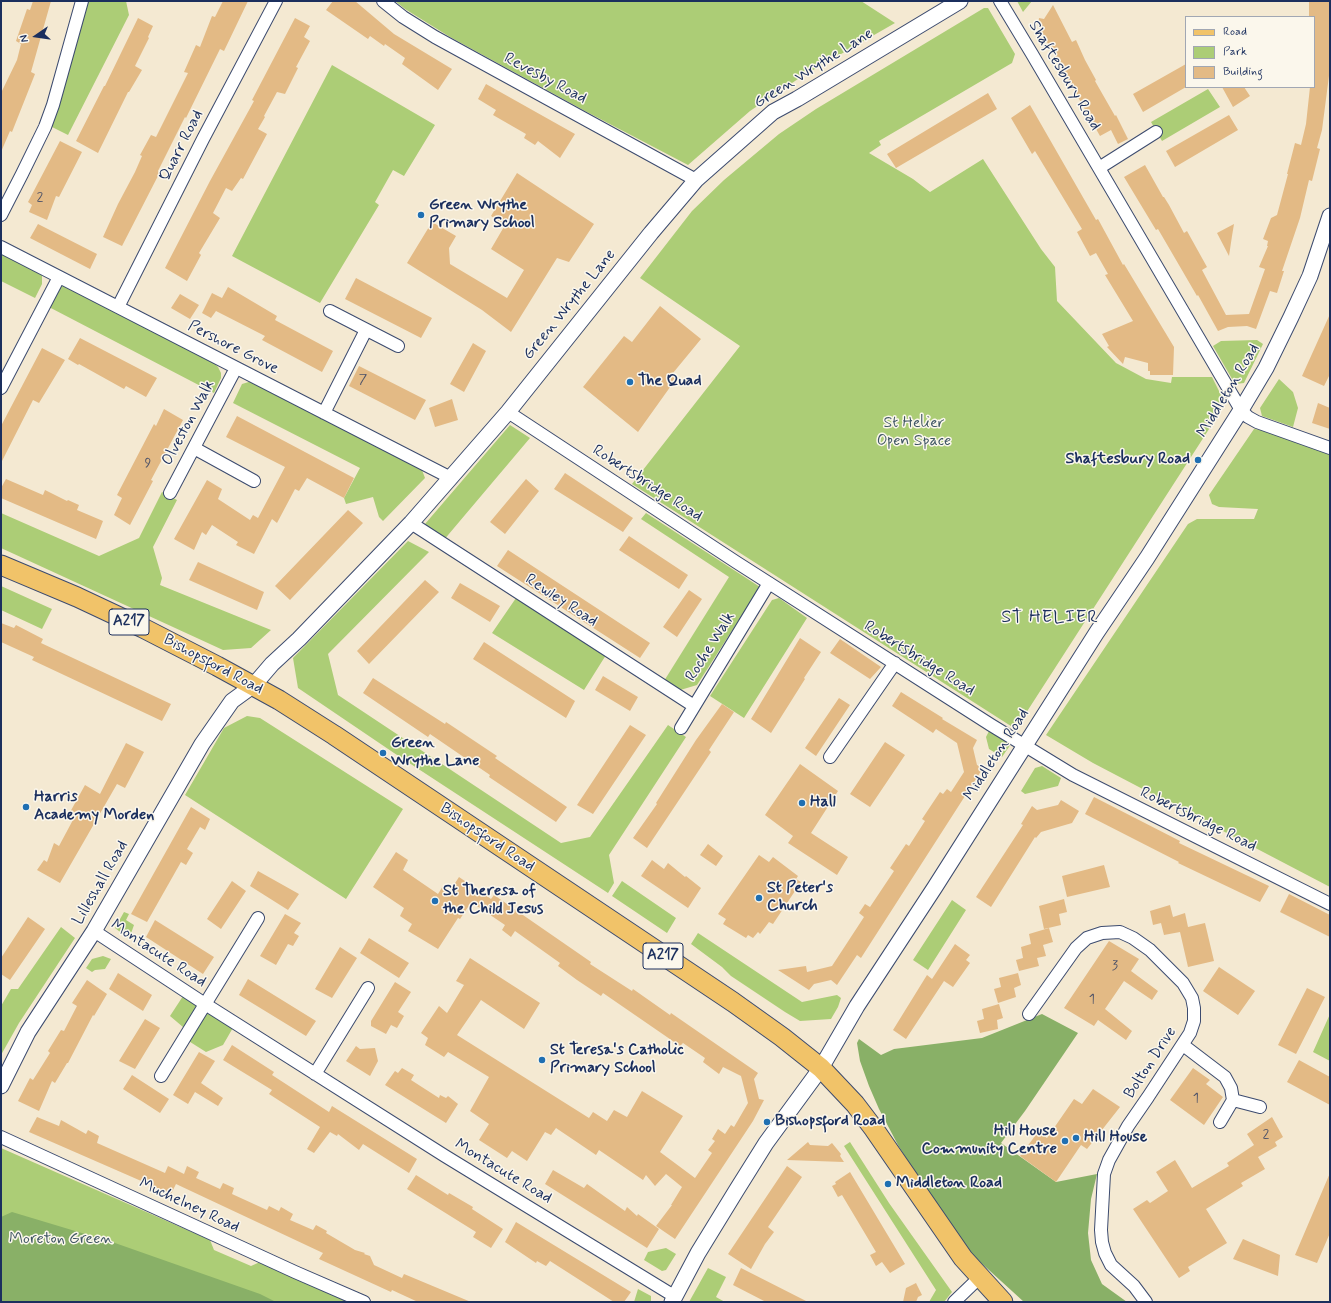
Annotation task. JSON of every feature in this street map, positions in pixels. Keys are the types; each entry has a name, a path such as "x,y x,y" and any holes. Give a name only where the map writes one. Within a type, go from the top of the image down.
{"main road":[{"name":"Bishopsford Road","path":"1,565 77,597 143,628 254,685 334,734 733,1002 782,1037 821,1068 844,1091 874,1129 963,1258 1003,1302"}],"street":[{"path":"1,215 45,127 53,105 82,1"},
{"name":"Quarr Road","path":"118,307 203,139 276,1"},
{"name":"Revesby Road","path":"383,1 403,17 435,37 696,180"},
{"name":"Green Wrythe Lane","path":"254,685 272,664 299,639 411,523 451,478 508,412 660,222 696,180 773,112 798,99 960,1"},
{"name":"Shaftesbury Road","path":"1000,1 1241,410"},
{"path":"1099,168 1156,132"},
{"name":"Middleton Road","path":"673,1299 698,1252 766,1143 821,1068 857,1006 1241,410 1269,362 1292,317 1310,276 1330,216"},
{"name":"Pershore Grove","path":"1,247 451,478"},
{"path":"1,388 59,277"},
{"path":"330,311 398,346"},
{"path":"324,413 366,330"},
{"name":"Olveston Walk","path":"170,493 236,368"},
{"path":"1241,410 1257,422 1330,448"},
{"name":"Robertsbridge Road","path":"508,412 770,584 1073,775 1330,904"},
{"path":"194,448 254,481"},
{"name":"Rewley Road","path":"411,523 694,706"},
{"name":"Roche Walk","path":"680,728 770,584"},
{"path":"830,757 894,663"},
{"name":"Lilleshall Road","path":"1,1086 28,1032 94,931 202,744 232,701 254,685"},
{"name":"Montacute Road","path":"161,1076 258,918"},
{"name":"Montacute Road","path":"94,931 315,1074 673,1299"},
{"name":"Bolton Drive","path":"1029,1014 1076,948 1087,938 1102,933 1120,932 1133,938 1150,950 1183,983 1192,998 1194,1021 1190,1033 1128,1126 1108,1160 1104,1174 1101,1230 1105,1253 1111,1265 1134,1286 1146,1302"},
{"path":"315,1074 368,988"},
{"path":"1183,1045 1225,1077 1231,1088 1233,1100 1220,1122"},
{"path":"1233,1100 1260,1107"},
{"name":"Muchelney Road","path":"1,1137 288,1269 364,1302"},
{"path":"954,1302 980,1277"}],"green space":[{"path":"87,1 126,1 129,15 68,135 48,125"},
{"path":"395,1 861,1 895,23 801,77 750,111 688,165 585,111 450,37 405,9"},
{"path":"1017,1 1032,1 1023,12"},
{"name":"St Helier Open Space","path":"984,8 988,8 1015,54 1012,63 879,141 881,145 869,153 913,179 930,192 983,159 1041,249 1055,267 1057,301 1116,363 1146,379 1171,383 1172,377 1212,377 1223,399 1220,412 1017,727 1014,728 632,484 740,346 640,278 692,211 724,180 779,134 816,109"},
{"path":"332,65 435,125 404,176 393,170 375,202 379,205 320,303 232,256"},
{"path":"1208,89 1220,107 1162,141 1151,122"},
{"path":"1,252 40,272 42,275 42,284 35,298 1,281"},
{"path":"60,283 214,363 221,373 221,378 214,393 47,306"},
{"path":"1257,340 1263,344 1244,383 1235,384 1213,346 1221,341"},
{"path":"1279,379 1293,392 1298,408 1293,427 1262,416 1260,408"},
{"path":"252,381 422,470 425,478 383,521 379,517 373,497 346,504 344,498 360,468 233,403 242,384"},
{"path":"510,425 530,438 443,541 425,529 425,524"},
{"path":"1254,429 1265,430 1330,452 1330,887 1093,763 1046,735 1188,524 1197,519 1254,519 1258,509 1219,507 1212,504 1209,495"},
{"path":"162,492 177,500 153,547 162,578 160,585 271,630 251,648 223,650 1,548 1,513 99,556 139,538"},
{"path":"646,513 760,587 697,685 677,691 664,681 729,577 641,519"},
{"path":"408,541 429,552 328,654 338,695 561,843 590,837 668,725 686,737 609,855 614,883 608,893 394,753 298,688 293,658"},
{"path":"1,586 52,609 42,629 1,610"},
{"path":"516,598 606,655 584,690 492,633"},
{"path":"779,598 807,618 744,718 710,696 772,600"},
{"path":"247,716 260,718 403,809 346,899 185,795 224,728"},
{"path":"990,729 1011,744 1002,757 989,749 986,737"},
{"path":"1042,766 1061,778 1058,786 1025,794 1021,791 1035,768"},
{"path":"622,881 676,918 667,933 612,896"},
{"path":"952,900 966,910 928,970 913,960"},
{"path":"124,912 129,914 126,920 134,925 129,939 115,928"},
{"path":"61,927 75,938 19,1023 1,1055 1,1006 11,989 18,989"},
{"path":"698,933 802,1002 837,995 841,998 831,1019 800,1021 785,1012 731,976 722,967 691,944"},
{"path":"103,956 111,959 105,969 95,970 92,972 86,968 92,959"},
{"path":"185,993 234,1026 223,1045 206,1052 187,1040 190,1033 170,1016"},
{"path":"1042,1014 1078,1033 1025,1111 1001,1143 1056,1182 1097,1174 1091,1199 1088,1233 1091,1260 1102,1284 1127,1302 1024,1302 967,1250 935,1205 898,1145 879,1109 860,1061 857,1043 859,1039 881,1055 894,1049 982,1038"},
{"path":"1330,1014 1330,1061 1313,1052"},
{"path":"850,1142 889,1203 952,1292 944,1302 929,1302 936,1290 844,1146"},
{"name":"Moreton Green","path":"1,1148 210,1240 214,1250 251,1266 260,1262 349,1302 1,1302"},
{"path":"12,1212 115,1243 260,1294 276,1302 1,1302 1,1217"},
{"path":"666,1248 676,1254 666,1270 662,1271 644,1260 648,1252"},
{"path":"708,1268 726,1277 716,1297 725,1302 689,1302"},
{"path":"638,1289 651,1296 651,1302 634,1302"}],"building":[{"path":"33,1 51,1 31,72 35,74 12,132 10,131 1,152 1,93 17,60 21,44 16,41 27,9 30,10"},
{"path":"223,1 248,1 224,51 220,49 186,118 185,117 158,171 160,172 122,246 103,237 135,172 142,156 140,155 151,135 156,137 188,73 184,72 196,45 200,47 212,16 215,17"},
{"path":"333,1 355,1 394,34 452,69 438,90 402,64 405,58 385,44 384,46 370,36 368,39 326,10"},
{"path":"1309,1 1330,1 1330,68 1322,130 1317,148 1320,149 1312,181 1309,180 1300,218 1282,271 1284,271 1277,293 1270,291 1256,329 1247,326 1228,327 1218,331 1158,229 1156,230 1124,177 1145,165 1184,233 1187,231 1207,267 1202,270 1226,315 1249,314 1265,269 1259,267 1268,246 1268,241 1263,239 1271,218 1277,215 1295,143 1301,145 1306,124 1310,88 1315,88 1315,16 1309,16"},
{"path":"1053,5 1072,42 1076,40 1096,80 1095,81 1115,116 1116,115 1128,139 1118,144 1111,130 1100,136 1038,26 1039,18 1044,19"},
{"path":"138,18 153,26 148,37 149,38 135,66 142,70 128,92 98,153 76,141"},
{"path":"295,18 310,26 304,37 310,41 296,67 298,68 285,94 277,92 264,116 265,117 258,129 267,134 243,179 241,178 232,191 226,188 213,213 220,218 199,253 201,255 187,281 165,268 210,181 254,101 252,100"},
{"path":"1185,65 1185,88 1143,112 1133,94"},
{"path":"486,84 575,134 560,158 538,141 535,145 524,138 526,134 493,115 496,110 478,99"},
{"path":"1223,88 1245,88 1250,96 1233,107"},
{"path":"988,93 997,109 896,168 887,154"},
{"path":"1030,105 1096,220 1098,219 1123,265 1124,264 1174,347 1173,375 1150,375 1150,371 1148,371 1148,363 1125,357 1123,364 1107,347 1109,346 1102,334 1133,321 1105,275 1108,274 1096,253 1090,256 1077,232 1082,229 1035,151 1032,154 1011,118"},
{"path":"1229,115 1238,130 1175,167 1166,151"},
{"path":"60,141 82,152 59,197 56,196 47,220 29,212 32,205 28,202"},
{"path":"517,173 594,224 569,262 557,258 511,332 482,310 407,263 432,222 456,236 449,248 450,264 507,298 524,270 491,249 505,225 491,216"},
{"path":"38,224 97,254 90,269 30,238"},
{"path":"1234,224 1232,236 1229,256 1217,233"},
{"path":"356,278 432,318 421,338 345,299"},
{"path":"228,287 277,316 275,320 333,351 322,372 262,340 265,336 216,311 211,318 202,313 212,293 222,298"},
{"path":"180,294 199,305 190,319 171,308"},
{"name":"The Quad","path":"660,306 701,339 673,373 678,376 638,432 583,387 624,336 632,342"},
{"path":"1330,314 1330,374 1324,386 1302,376"},
{"path":"80,338 157,378 146,397 126,386 124,389 68,359"},
{"path":"473,343 486,351 464,392 450,384"},
{"path":"42,348 65,360 39,403 33,400 1,463 1,426"},
{"path":"359,366 426,400 415,420 349,386"},
{"path":"452,399 458,420 435,427 429,408"},
{"path":"1318,403 1330,408 1330,429 1312,423"},
{"path":"164,409 183,420 151,480 153,481 130,525 114,515 122,498 117,495 154,424 156,426"},
{"path":"237,416 354,478 344,498 307,478 299,491 295,489 277,523 272,519 254,554 236,545 238,542 212,525 206,535 202,532 194,550 174,539 207,480 222,489 218,499 250,520 253,515 258,518 285,467 226,437"},
{"path":"565,473 633,518 623,532 554,489"},
{"path":"6,479 43,495 45,490 79,505 77,510 103,521 96,539 1,498 1,488"},
{"path":"526,479 539,491 505,534 490,522"},
{"path":"348,510 363,523 290,600 275,586"},
{"path":"629,536 688,575 679,589 619,550"},
{"path":"508,550 650,643 640,658 497,566"},
{"path":"198,562 264,592 257,610 189,580"},
{"path":"425,580 439,592 369,664 357,651"},
{"path":"460,583 500,606 490,622 451,598"},
{"path":"689,590 702,599 677,637 663,627"},
{"path":"1,623 14,628 16,625 43,639 41,643 171,704 162,721 32,660 34,657 1,642"},
{"path":"800,638 821,652 771,733 751,719"},
{"path":"840,639 881,667 870,679 830,653"},
{"path":"484,642 575,701 566,718 473,659"},
{"path":"603,676 638,697 630,711 595,690"},
{"path":"373,678 445,724 446,722 497,756 495,758 567,807 556,822 489,777 490,775 430,734 428,737 363,693"},
{"path":"901,692 977,740 973,748 977,765 983,768 861,958 857,955 837,985 831,980 814,984 809,990 778,970 806,966 807,972 832,966 864,917 859,913 865,904 870,907 894,871 890,868 906,844 909,846 925,821 922,819 940,792 943,794 947,789 951,792 964,772 957,743 936,729 933,733 892,706"},
{"path":"839,698 850,705 816,756 805,748"},
{"path":"722,704 734,712 709,750 711,752 647,848 633,838 657,804 656,803 696,740"},
{"path":"630,725 646,735 593,814 577,805"},
{"path":"885,742 905,755 870,807 850,794"},
{"path":"126,743 144,752 125,788 117,784 60,883 37,870 44,860 47,862 54,843 59,846 74,818 69,814 85,785 100,794"},
{"name":"Hall","path":"800,764 838,791 811,833 848,857 837,875 788,843 793,836 765,815"},
{"path":"1094,797 1180,841 1179,843 1269,886 1260,902 1178,863 1179,862 1085,814"},
{"path":"1061,800 1079,811 1072,823 1041,832 1036,838 1035,837 991,907 976,897 1023,825 1021,824 1032,806 1037,810 1058,805"},
{"path":"191,807 210,819 205,830 200,827 187,849 193,853 186,865 181,862 147,922 131,914"},
{"path":"708,844 723,856 716,866 700,855"},
{"path":"396,852 408,860 403,870 438,894 443,886 450,891 459,877 491,899 494,895 591,962 590,964 632,991 633,989 670,1015 671,1013 758,1073 754,1079 759,1099 764,1100 753,1121 675,1239 656,1226 672,1205 682,1187 666,1174 655,1186 646,1175 643,1180 599,1150 596,1155 556,1128 551,1135 545,1132 527,1161 512,1151 507,1158 479,1140 489,1124 470,1111 489,1077 448,1052 444,1057 425,1045 428,1038 421,1033 439,1006 447,1013 464,985 456,981 470,958 540,1003 524,1029 481,1000 457,1035 589,1118 593,1112 607,1121 614,1110 627,1117 642,1091 683,1116 660,1152 695,1178 712,1153 708,1150 715,1141 712,1139 718,1129 725,1134 731,1125 734,1127 748,1103 741,1076 723,1067 719,1074 703,1062 705,1058 683,1043 680,1046 603,993 601,996 577,980 558,966 560,963 515,931 511,937 502,930 505,925 474,904 471,909 468,907 460,919 458,918 438,949 408,931 412,924 400,916 404,908 373,887"},
{"name":"St Peter's Church","path":"759,855 769,862 773,857 798,876 796,879 801,882 773,924 769,922 760,934 758,932 753,938 748,935 746,938 723,924 726,919 718,914"},
{"path":"652,860 664,869 668,863 701,888 688,908 641,876"},
{"path":"1104,865 1110,887 1067,897 1062,876"},
{"path":"258,871 299,894 288,910 250,886"},
{"path":"232,881 246,891 221,929 207,919"},
{"path":"1289,894 1330,915 1330,937 1280,912"},
{"path":"1064,899 1067,912 1059,914 1061,925 1044,929 1039,906"},
{"path":"1170,905 1173,917 1185,913 1188,927 1205,923 1214,961 1188,967 1180,932 1164,935 1161,923 1153,925 1150,911"},
{"path":"285,914 301,923 294,933 299,936 293,946 288,944 276,965 260,956"},
{"path":"28,917 45,929 10,980 1,974 1,958"},
{"path":"155,920 214,957 203,974 146,937"},
{"path":"1049,928 1053,942 1043,945 1046,956 1037,958 1039,966 1019,971 1016,960 1023,958 1021,947 1031,944 1029,934"},
{"path":"369,938 409,963 399,978 360,953"},
{"path":"1109,941 1139,959 1131,971 1158,991 1152,1000 1124,981 1105,1009 1132,1031 1126,1040 1098,1020 1094,1026 1064,1008"},
{"path":"955,944 970,955 966,960 970,963 953,987 944,981 906,1039 893,1030 927,975 932,979"},
{"path":"340,947 357,958 332,998 315,989"},
{"path":"1219,967 1255,991 1238,1015 1203,991"},
{"path":"118,973 152,995 143,1011 109,989"},
{"path":"1018,973 1021,985 1014,988 1016,997 998,1003 994,989 1001,987 999,978"},
{"path":"248,979 316,1021 306,1036 239,995"},
{"path":"87,980 107,994 94,1016 93,1015 68,1063 55,1083 52,1081 39,1111 18,1101 30,1078 33,1080 50,1053 48,1051 61,1030 64,1031 77,1006 72,1003"},
{"path":"395,982 411,992 398,1012 404,1016 397,1028 391,1025 386,1034 371,1026 371,1021"},
{"path":"1307,988 1325,997 1296,1054 1278,1045"},
{"path":"999,1004 1003,1018 997,1020 998,1029 980,1033 977,1021 984,1019 982,1009"},
{"path":"145,1019 160,1028 135,1069 119,1061"},
{"path":"232,1045 274,1072 272,1075 329,1112 332,1106 417,1159 409,1173 363,1144 359,1150 338,1134 337,1136 330,1132 314,1153 307,1149 320,1127 269,1094 272,1090 223,1060"},
{"path":"356,1046 360,1049 375,1048 378,1061 370,1076 346,1061"},
{"path":"199,1052 215,1061 201,1083 223,1098 218,1106 195,1092 188,1104 173,1095"},
{"path":"1299,1060 1330,1077 1330,1105 1287,1082"},
{"path":"402,1068 414,1075 411,1080 439,1098 440,1095 446,1098 448,1096 458,1104 446,1123 385,1085 395,1071 398,1073"},
{"path":"1193,1068 1210,1080 1206,1084 1223,1097 1204,1125 1170,1100"},
{"path":"132,1075 169,1099 160,1113 123,1089"},
{"name":"Hill House","path":"1093,1089 1120,1107 1087,1149 1081,1145 1056,1182 1020,1156 1038,1132 1047,1138 1074,1099 1082,1104"},
{"path":"37,1117 59,1126 61,1120 86,1134 88,1130 99,1136 97,1143 165,1173 168,1166 184,1174 187,1166 199,1172 196,1178 220,1189 223,1183 234,1188 232,1194 267,1210 269,1206 279,1211 281,1207 293,1214 290,1220 313,1230 316,1225 327,1231 326,1233 355,1250 370,1256 374,1265 402,1278 404,1274 471,1302 418,1302 392,1290 391,1292 319,1259 323,1253 176,1184 171,1194 29,1132"},
{"path":"1272,1117 1283,1137 1275,1142 1277,1146 1258,1157 1265,1169 1241,1183 1243,1186 1206,1209 1227,1243 1188,1267 1190,1271 1179,1278 1133,1209 1147,1200 1150,1203 1168,1191 1156,1172 1175,1160 1192,1188 1229,1166 1227,1163 1254,1145 1247,1134"},
{"path":"808,1142 810,1145 828,1146 832,1143 841,1154 840,1156 844,1162 787,1160"},
{"path":"787,1166 802,1177 768,1227 774,1232 765,1244 751,1269 728,1254"},
{"path":"553,1170 584,1188 587,1184 625,1211 627,1207 637,1216 638,1214 659,1229 647,1248 545,1184"},
{"path":"850,1172 905,1264 890,1273 882,1262 876,1266 870,1255 876,1252 842,1195 838,1197 832,1186 836,1184 835,1182"},
{"path":"1330,1173 1330,1233 1317,1263 1295,1255"},
{"path":"416,1175 448,1195 449,1193 473,1207 472,1209 503,1229 491,1248 473,1237 476,1232 407,1189"},
{"path":"516,1222 631,1292 624,1302 614,1302 550,1261 546,1266 537,1261 536,1263 505,1242"},
{"path":"1243,1239 1280,1255 1278,1276 1233,1259"},
{"path":"741,1268 808,1302 766,1302 733,1285"},
{"path":"916,1283 922,1295 918,1297 916,1302 903,1302 906,1288"}],"place":[{"name":"Green Wrythe Primary School","path":"421,215"},
{"name":"The Quad","path":"630,382"},
{"name":"Shaftesbury Road","path":"1198,460"},
{"name":"Green Wrythe Lane","path":"383,753"},
{"name":"Hall","path":"802,803"},
{"name":"Harris Academy Morden","path":"26,807"},
{"name":"St Peter's Church","path":"759,898"},
{"name":"St Theresa of the Child Jesus","path":"435,901"},
{"name":"St Teresa's Catholic Primary School","path":"542,1060"},
{"name":"Bishopsford Road","path":"767,1122"},
{"name":"Hill House","path":"1076,1138"},
{"name":"Hill House Community Centre","path":"1065,1141"},
{"name":"Middleton Road","path":"888,1184"}],"district":[{"name":"ST HELIER","path":"1050,618"}]}
